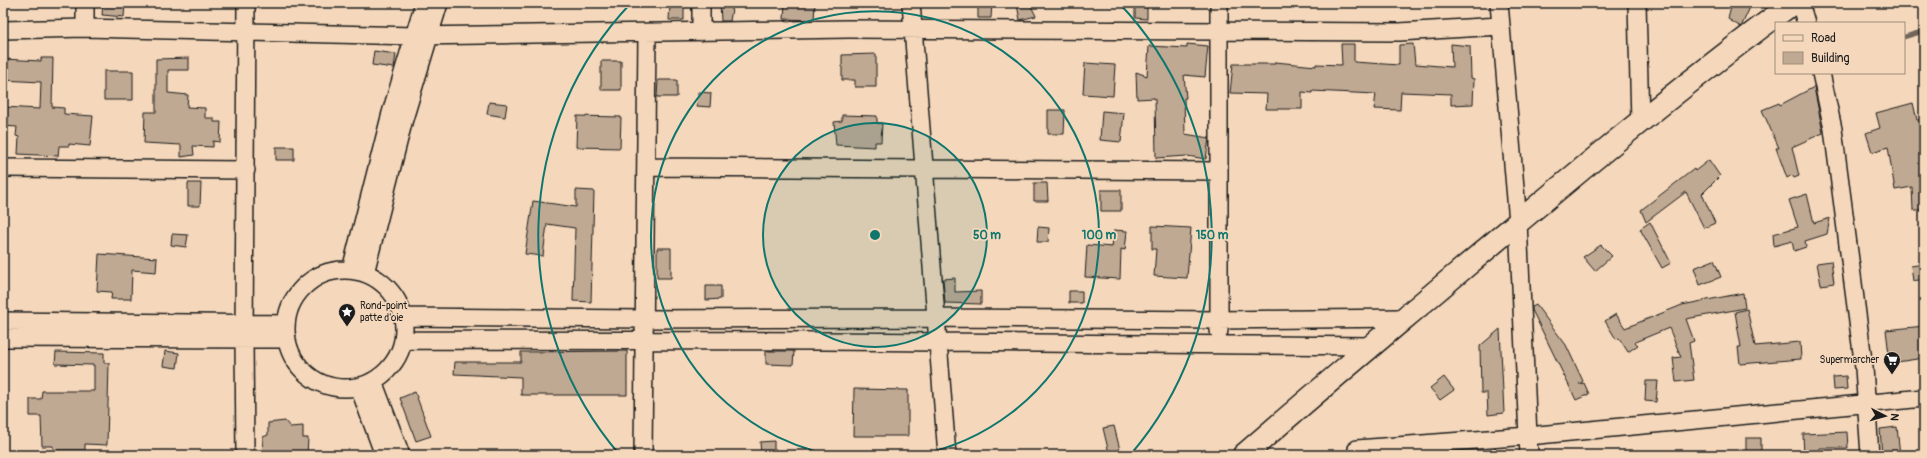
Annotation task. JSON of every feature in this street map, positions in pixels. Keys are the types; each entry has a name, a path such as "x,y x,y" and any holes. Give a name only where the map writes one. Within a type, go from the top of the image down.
{"highway":[{"path":"1760,28 1778,3"},
{"path":"1244,455 1518,222 1640,122 1792,3"}],"street":[{"path":"85,3 85,28"},
{"path":"245,455 244,331 246,3"},
{"path":"358,271 404,119 422,36 424,3"},
{"path":"422,36 439,3"},
{"path":"701,3 701,32"},
{"path":"911,3 947,455"},
{"path":"1218,344 1219,3"},
{"path":"1499,3 1518,222 1529,455"},
{"path":"1637,3 1640,122"},
{"path":"1800,3 1806,22"},
{"path":"3,30 85,28 422,36 913,30 1399,32 1500,26"},
{"path":"643,455 647,34"},
{"path":"1821,74 1833,129 1863,360 1870,455"},
{"path":"646,166 924,167 1219,171"},
{"path":"3,168 246,170"},
{"path":"332,271 358,271 378,280 390,290 398,302 403,317 403,340 392,364 366,384 340,388 321,383 305,373 293,357 286,332 291,306 300,290 315,278 332,271"},
{"path":"403,317 1219,320 1404,318"},
{"path":"3,321 286,332"},
{"path":"3,338 244,331"},
{"path":"403,340 1371,346"},
{"path":"366,384 384,455"},
{"path":"366,384 401,455"},
{"path":"1357,449 1528,436 1924,398"}],"building":[{"path":"103,3 125,3 124,17 102,15"},
{"path":"720,3 733,3 730,21 721,21"},
{"path":"785,3 815,3 814,20 784,19"},
{"path":"978,3 992,3 991,18 978,18"},
{"path":"1732,3 1751,5 1741,27 1728,19"},
{"path":"1030,4 1036,16 1020,20 1017,5"},
{"path":"670,6 684,6 684,20 669,20"},
{"path":"1135,7 1147,7 1147,19 1135,18"},
{"path":"1187,44 1208,46 1205,77 1184,75 1186,98 1184,98 1185,134 1209,138 1206,159 1187,156 1156,158 1155,98 1137,99 1136,72 1147,76 1149,46 1187,48"},
{"path":"1341,44 1354,44 1354,62 1399,65 1399,45 1413,44 1415,64 1452,67 1451,44 1470,46 1471,78 1474,79 1473,104 1451,105 1451,94 1401,92 1400,110 1374,109 1376,94 1312,91 1312,93 1302,92 1302,109 1266,109 1267,94 1230,93 1233,64 1275,64 1275,62 1316,66 1316,64 1342,65"},
{"path":"374,51 396,54 394,68 372,65"},
{"path":"876,54 876,87 855,87 855,80 842,80 842,55"},
{"path":"41,58 53,58 52,107 64,108 64,114 93,116 90,146 69,144 69,146 59,146 58,156 18,154 19,137 16,136 17,127 3,126 3,107 40,109 41,82 3,80 3,59 41,61"},
{"path":"189,58 189,70 168,70 168,93 188,95 187,107 205,108 205,118 214,118 214,122 221,122 220,142 213,141 213,147 193,146 194,155 181,157 181,145 144,143 145,112 156,112 156,59"},
{"path":"601,61 621,61 621,90 601,90"},
{"path":"1085,63 1115,65 1113,96 1083,94"},
{"path":"104,71 133,71 133,100 104,100"},
{"path":"658,80 677,80 677,97 657,97"},
{"path":"1814,87 1823,133 1792,147 1799,176 1794,178 1792,175 1787,178 1776,148 1779,148 1762,110 1779,103 1780,105"},
{"path":"698,92 711,93 710,107 697,106"},
{"path":"489,102 507,104 505,117 487,114"},
{"path":"1913,103 1917,120 1924,120 1924,138 1922,138 1924,159 1924,210 1913,210 1912,187 1895,190 1888,147 1872,152 1866,133 1880,128 1876,113"},
{"path":"1048,110 1065,110 1064,134 1048,134"},
{"path":"1102,111 1124,113 1121,142 1100,140"},
{"path":"842,115 877,116 877,123 882,123 881,142 875,142 875,147 836,145 834,122 842,121"},
{"path":"577,116 621,117 620,148 576,147"},
{"path":"276,147 294,147 294,160 276,160"},
{"path":"1709,160 1720,176 1702,194 1715,223 1704,228 1686,192 1646,222 1641,210 1694,169 1695,171"},
{"path":"188,183 201,183 200,206 188,206"},
{"path":"1034,183 1047,183 1048,201 1034,201"},
{"path":"576,190 594,191 591,302 573,301 575,228 547,224 543,256 525,254 533,201 576,207"},
{"path":"1101,190 1121,190 1121,211 1101,211"},
{"path":"1807,194 1814,223 1830,218 1827,234 1805,241 1806,247 1794,251 1792,241 1774,246 1773,234 1798,227 1789,200"},
{"path":"1650,222 1671,263 1662,268 1640,229"},
{"path":"1152,226 1191,228 1187,278 1154,276 1156,249 1152,249"},
{"path":"1038,227 1049,228 1048,242 1037,242"},
{"path":"1114,230 1127,231 1125,250 1121,249 1120,279 1085,277 1087,245 1112,247"},
{"path":"172,234 188,235 186,247 171,245"},
{"path":"1601,245 1612,256 1595,271 1583,257"},
{"path":"657,248 671,248 671,278 657,278"},
{"path":"99,254 157,258 156,272 132,270 131,299 111,299 112,292 97,291"},
{"path":"1714,260 1721,277 1700,285 1694,268"},
{"path":"1831,261 1834,283 1821,285 1817,263"},
{"path":"1924,264 1924,279 1913,281 1911,266"},
{"path":"955,278 955,292 981,291 981,304 945,303 943,279"},
{"path":"706,286 721,286 721,299 706,300"},
{"path":"1069,291 1082,291 1082,303 1069,303"},
{"path":"1743,293 1745,308 1686,319 1694,341 1689,343 1694,380 1676,382 1673,358 1681,357 1669,328 1635,342 1638,345 1628,352 1619,338 1616,339 1605,321 1616,314 1625,328 1682,305"},
{"path":"1536,305 1566,345 1583,381 1579,384 1584,383 1589,394 1576,400 1532,310 1532,307"},
{"path":"1747,309 1755,346 1800,342 1801,359 1740,364 1738,347 1741,347 1735,312"},
{"path":"1924,326 1924,358 1890,363 1886,330"},
{"path":"1500,329 1504,413 1488,415 1487,393 1481,393 1480,346"},
{"path":"165,351 179,353 177,368 163,366"},
{"path":"627,351 627,395 521,395 521,377 454,374 455,362 521,362 521,352"},
{"path":"766,351 794,351 793,365 766,364"},
{"path":"56,352 104,353 104,363 109,363 107,445 85,444 85,450 53,450 53,446 42,446 41,416 30,416 30,399 41,399 42,391 94,391 94,365 55,364"},
{"path":"1846,376 1847,389 1834,390 1833,377"},
{"path":"1444,377 1454,390 1440,400 1430,388"},
{"path":"1646,381 1658,381 1656,402 1645,401"},
{"path":"854,389 908,390 908,436 853,436"},
{"path":"415,392 431,436 416,441 400,398"},
{"path":"285,421 290,427 303,426 303,438 308,438 307,455 262,455 263,437 268,435 268,423"},
{"path":"1114,426 1120,450 1109,453 1103,428"},
{"path":"1897,427 1900,455 1882,455 1880,429"},
{"path":"1847,432 1848,448 1819,448 1820,455 1804,455 1803,434"},
{"path":"1746,438 1761,438 1761,455 1746,455"},
{"path":"774,441 774,455 761,455 760,442"}],"waterway":[{"path":"1905,37 1924,31"}],"place":[{"name":"Rond-point patte d'oie","path":"347,327"},
{"name":"Supermarcher","path":"1892,375"}]}
